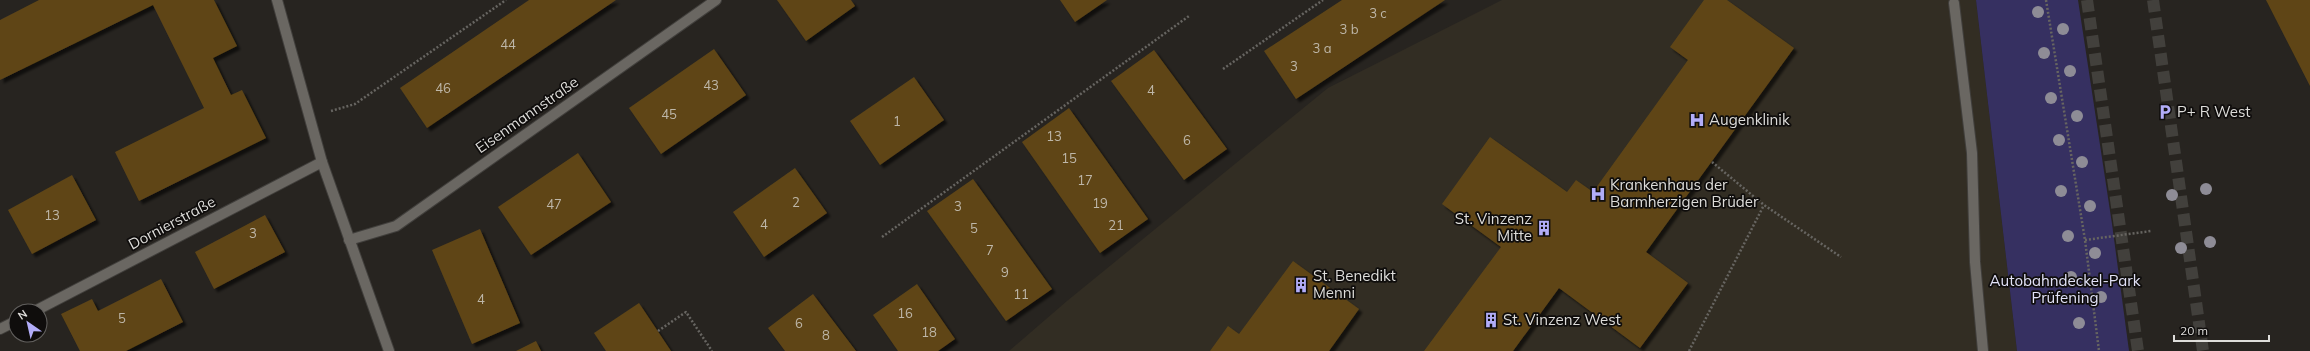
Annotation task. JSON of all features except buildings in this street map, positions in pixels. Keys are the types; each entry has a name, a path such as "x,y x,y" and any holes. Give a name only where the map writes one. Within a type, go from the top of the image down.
{"street":[{"path":"277,0 322,162 389,351"},
{"name":"Eisenmannstraße","path":"349,240 396,226 716,0"},
{"path":"1954,3 1972,153 1975,262 1983,351"},
{"name":"Dornierstraße","path":"48,304 322,162"}],"path":[{"path":"309,117 355,104 506,0"},
{"path":"1223,69 1323,0"},
{"path":"2046,0 2085,240 2099,351"},
{"path":"882,237 1189,16"},
{"path":"1712,162 1764,205 1841,257"},
{"path":"1689,351 1764,205"},
{"path":"2085,240 2152,231"},
{"path":"658,331 686,312 712,351"}],"shaded area":[{"name":"Krankenhaus der Barmherzigen Brüder","path":"1502,0 1976,0 2017,351 1009,351 1067,301 1328,88"}],"green space":[{"name":"Autobahndeckel-Park Prüfening","path":"1976,0 2078,0 2112,224 2129,351 2017,351"}],"tunnel":[{"path":"2087,0 2138,351"},
{"path":"2153,0 2203,351"}],"place":[{"name":"P+ R West","path":"2165,112"},
{"name":"Augenklinik","path":"1697,120"},
{"name":"Krankenhaus der Barmherzigen Brüder","path":"1598,194"},
{"name":"St. Vinzenz Mitte","path":"1544,228"},
{"name":"St. Benedikt Menni","path":"1301,285"},
{"name":"St. Vinzenz West","path":"1491,320"}]}
